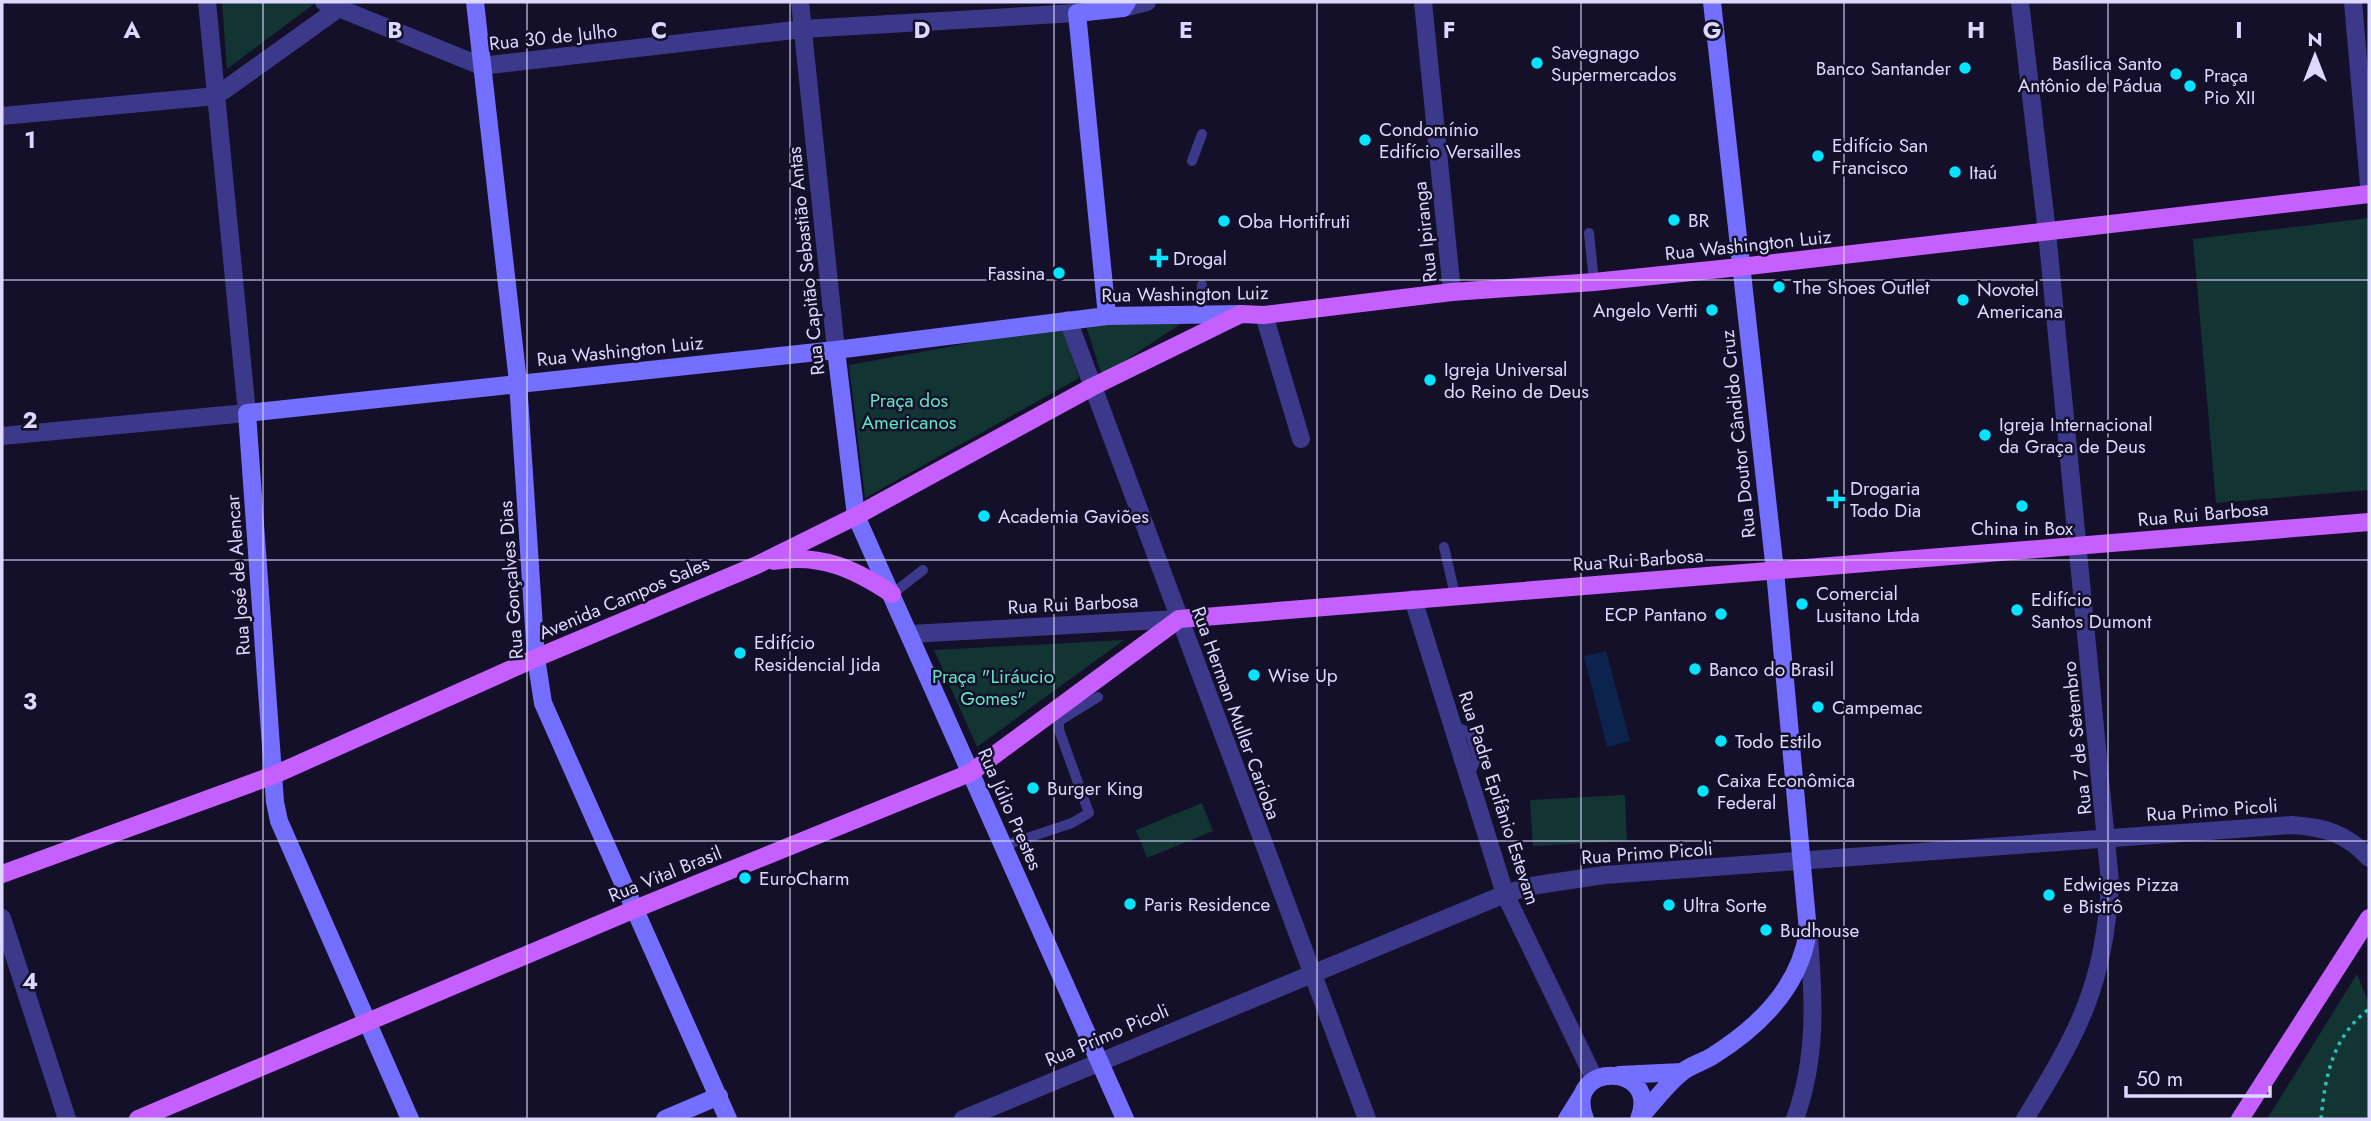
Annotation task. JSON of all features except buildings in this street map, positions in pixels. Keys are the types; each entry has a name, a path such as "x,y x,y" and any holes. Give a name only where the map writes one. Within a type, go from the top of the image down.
{"main road":[{"name":"Rua Gonçalves Dias","path":"475,2 518,382 536,658 543,704 728,1119"},
{"name":"Rua Doutor Cândido Cruz","path":"1682,1072 1720,1051 1765,1015 1798,973 1805,957 1808,931 1775,571 1712,2"},
{"name":"Rua 30 de Julho","path":"1077,13 1125,5"},
{"path":"1077,13 1107,316"},
{"name":"Rua Washington Luiz","path":"247,413 836,350 1068,320 1107,316 1264,315 1452,292 1594,282 1740,267 2369,194"},
{"name":"Avenida Campos Sales","path":"2,874 274,775 536,658 757,565 856,516 1092,387 1241,314"},
{"name":"Rua Capitão Sebastião Antas","path":"836,350 856,516"},
{"name":"Rua José de Alencar","path":"247,413 279,821 410,1119"},
{"name":"Rua Júlio Prestes","path":"856,516 1125,1119"},
{"name":"Rua Rui Barbosa","path":"1179,619 2369,522"},
{"path":"757,565 797,559 823,560 850,569 892,594"},
{"name":"Rua Vital Brasil","path":"138,1119 635,909 970,773 1179,619"},
{"path":"2241,1119 2369,918"},
{"path":"1567,1119 1592,1083 1613,1075 1682,1072"},
{"path":"1640,1118 1682,1072"},
{"path":"1613,1075 1631,1081 1637,1088 1642,1097 1640,1118"},
{"path":"1585,1119 1581,1103 1592,1083"},
{"path":"665,1119 688,1115 719,1096"}],"street":[{"name":"Rua José de Alencar","path":"207,2 247,413"},
{"name":"Rua Capitão Sebastião Antas","path":"800,2 836,350"},
{"name":"Rua 30 de Julho","path":"1125,5 1147,2"},
{"name":"Rua Ipiranga","path":"1423,2 1452,292"},
{"name":"Rua 7 de Setembro","path":"2020,2 2047,232 2109,839 2108,925 2101,968 2080,1026 2025,1119"},
{"path":"2353,2 2369,185"},
{"name":"Rua 30 de Julho","path":"216,96 331,5 481,66 803,29 1077,13"},
{"path":"2,116 216,96"},
{"path":"1264,315 1301,439"},
{"name":"Rua Herman Muller Carioba","path":"1068,320 1310,974 1367,1119"},
{"name":"Rua Washington Luiz","path":"2,436 247,413"},
{"name":"Rua Padre Epifânio Estevam","path":"1413,599 1505,894 1592,1083"},
{"name":"Rua Rui Barbosa","path":"910,634 1179,619"},
{"name":"Rua Primo Picoli","path":"962,1119 1505,894 1531,886 1604,875 2314,826 2336,831 2353,841 2369,858"},
{"path":"2,918 67,1119"},
{"path":"1794,1119 1812,1055 1815,1014 1808,931"}],"lane":[{"path":"1192,161 1202,134"},
{"path":"1590,233 1594,282"},
{"path":"1201,315 1202,285"},
{"path":"1444,547 1455,595"},
{"path":"892,594 923,570"},
{"path":"1003,846 1072,823 1089,813 1059,730 1059,721 1098,697"}],"path":[{"path":"2321,1119 2332,1058 2355,1019 2369,1009"}],"green space":[{"path":"222,2 309,2 314,4 227,69"},
{"path":"2369,218 2369,490 2216,503 2193,239"},
{"path":"1198,315 1176,327 1102,376 1086,326"},
{"name":"Praça dos Americanos","path":"1062,326 1079,378 865,498 849,365"},
{"name":"Praça \"Liráucio Gomes\"","path":"1124,640 977,747 934,650"},
{"path":"1625,795 1627,841 1533,846 1530,800"},
{"path":"1202,803 1213,831 1147,858 1136,830"},
{"path":"2357,974 2369,1004 2369,1119 2267,1119"}],"water":[{"path":"1606,651 1630,741 1607,747 1584,656"}],"place":[{"name":"Savegnago Supermercados","path":"1537,63"},
{"name":"Banco Santander","path":"1965,68"},
{"name":"Basílica Santo Antônio de Pádua","path":"2176,74"},
{"name":"Praça Pio XII","path":"2190,86"},
{"name":"Condomínio Edifício Versailles","path":"1365,140"},
{"name":"Edifício San Francisco","path":"1818,156"},
{"name":"Itaú","path":"1955,172"},
{"name":"BR","path":"1674,220"},
{"name":"Oba Hortifruti","path":"1224,221"},
{"name":"Drogal","path":"1159,258"},
{"name":"Fassina","path":"1059,273"},
{"name":"The Shoes Outlet","path":"1779,287"},
{"name":"Novotel Americana","path":"1963,300"},
{"name":"Angelo Vertti","path":"1712,310"},
{"name":"Igreja Universal do Reino de Deus","path":"1430,380"},
{"name":"Igreja Internacional da Graça de Deus","path":"1985,435"},
{"name":"Drogaria Todo Dia","path":"1836,499"},
{"name":"China in Box","path":"2022,506"},
{"name":"Academia Gaviões","path":"984,516"},
{"name":"Comercial Lusitano Ltda","path":"1802,604"},
{"name":"Edifício Santos Dumont","path":"2017,610"},
{"name":"ECP Pantano","path":"1721,614"},
{"name":"Edifício Residencial Jida","path":"740,653"},
{"name":"Banco do Brasil","path":"1695,669"},
{"name":"Wise Up","path":"1254,675"},
{"name":"Campemac","path":"1818,707"},
{"name":"Todo Estilo","path":"1721,741"},
{"name":"Burger King","path":"1033,788"},
{"name":"Caixa Econômica Federal","path":"1703,791"},
{"name":"EuroCharm","path":"745,878"},
{"name":"Edwiges Pizza e Bistrô","path":"2049,895"},
{"name":"Paris Residence","path":"1130,904"},
{"name":"Ultra Sorte","path":"1669,905"},
{"name":"Budhouse","path":"1766,930"}]}
